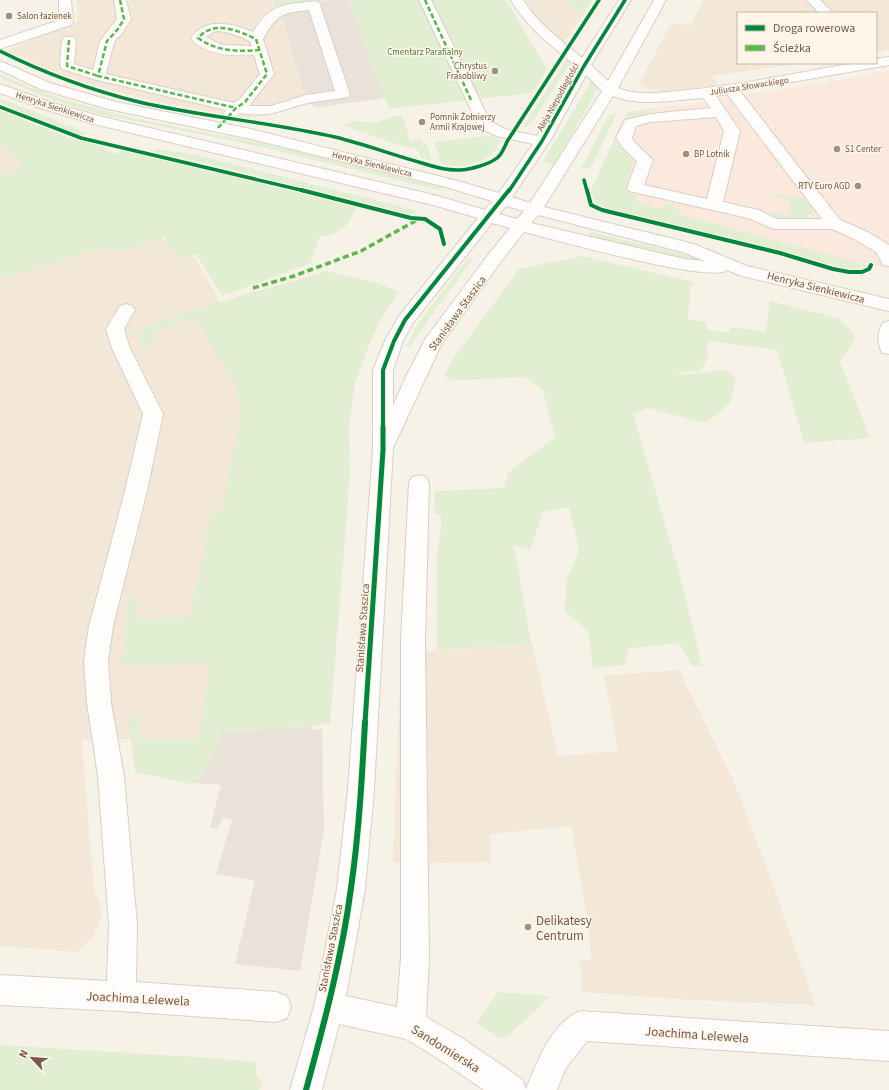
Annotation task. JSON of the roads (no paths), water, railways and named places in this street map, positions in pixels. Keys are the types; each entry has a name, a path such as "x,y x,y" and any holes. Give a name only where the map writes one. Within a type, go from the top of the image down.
{"street":[{"path":"0,45 66,22 65,0"},
{"path":"98,76 107,42 118,29 124,18 120,0"},
{"path":"425,0 471,100 484,124 492,129 506,134 542,141"},
{"path":"517,0 526,15 542,31 610,90"},
{"name":"Aleja Niepodległości","path":"502,200 542,141 584,66 625,0"},
{"path":"521,226 534,209 610,90 660,0"},
{"path":"813,0 825,12"},
{"path":"69,40 66,66 98,76 236,108 255,111 272,110 306,99 343,94 314,5 285,9 277,12 271,17 258,44 267,74 245,102 236,108 218,128"},
{"name":"Juliusza Słowackiego","path":"610,90 628,97 644,98 707,92 871,64"},
{"name":"Henryka Sienkiewicza","path":"0,65 45,86 78,97 135,112 251,134 452,184 534,209 688,248 742,270"},
{"name":"Henryka Sienkiewicza","path":"0,88 45,105 99,121 438,201 588,244 685,265 742,270 889,305"},
{"path":"731,89 834,224"},
{"path":"707,92 732,131 714,205"},
{"path":"721,112 650,118 630,123 624,138 645,160 635,188 753,214 774,224 834,224 860,235 883,249 889,261"},
{"name":"Stanisława Staszica","path":"306,1090 329,1007 351,889 360,798 383,450 383,370 394,341 405,320 502,200"},
{"name":"Stanisława Staszica","path":"383,450 417,374 433,344 494,259 521,226"},
{"path":"121,996 123,925 111,776 99,703 96,661 101,626 136,491 153,414 118,340 115,329 126,310"},
{"path":"889,327 887,343 889,348"},
{"path":"411,1025 415,958 413,641 419,482"},
{"name":"Joachima Lelewela","path":"0,990 276,1006"},
{"name":"Sandomierska","path":"329,1007 411,1025 448,1047 511,1090"},
{"name":"Joachima Lelewela","path":"541,1090 555,1058 580,1026 889,1046"}],"place":[{"name":"Salon łazienek","path":"9,16"},
{"name":"Chrystus Frasobliwy","path":"495,71"},
{"name":"Pomnik Żołnierzy Armii Krajowej","path":"422,122"},
{"name":"S1 Center","path":"837,149"},
{"name":"BP Lotnik","path":"686,154"},
{"name":"RTV Euro AGD","path":"858,186"},
{"name":"Delikatesy Centrum","path":"528,927"}],"park label":[{"name":"Cmentarz Parafialny","path":"425,52"}]}
